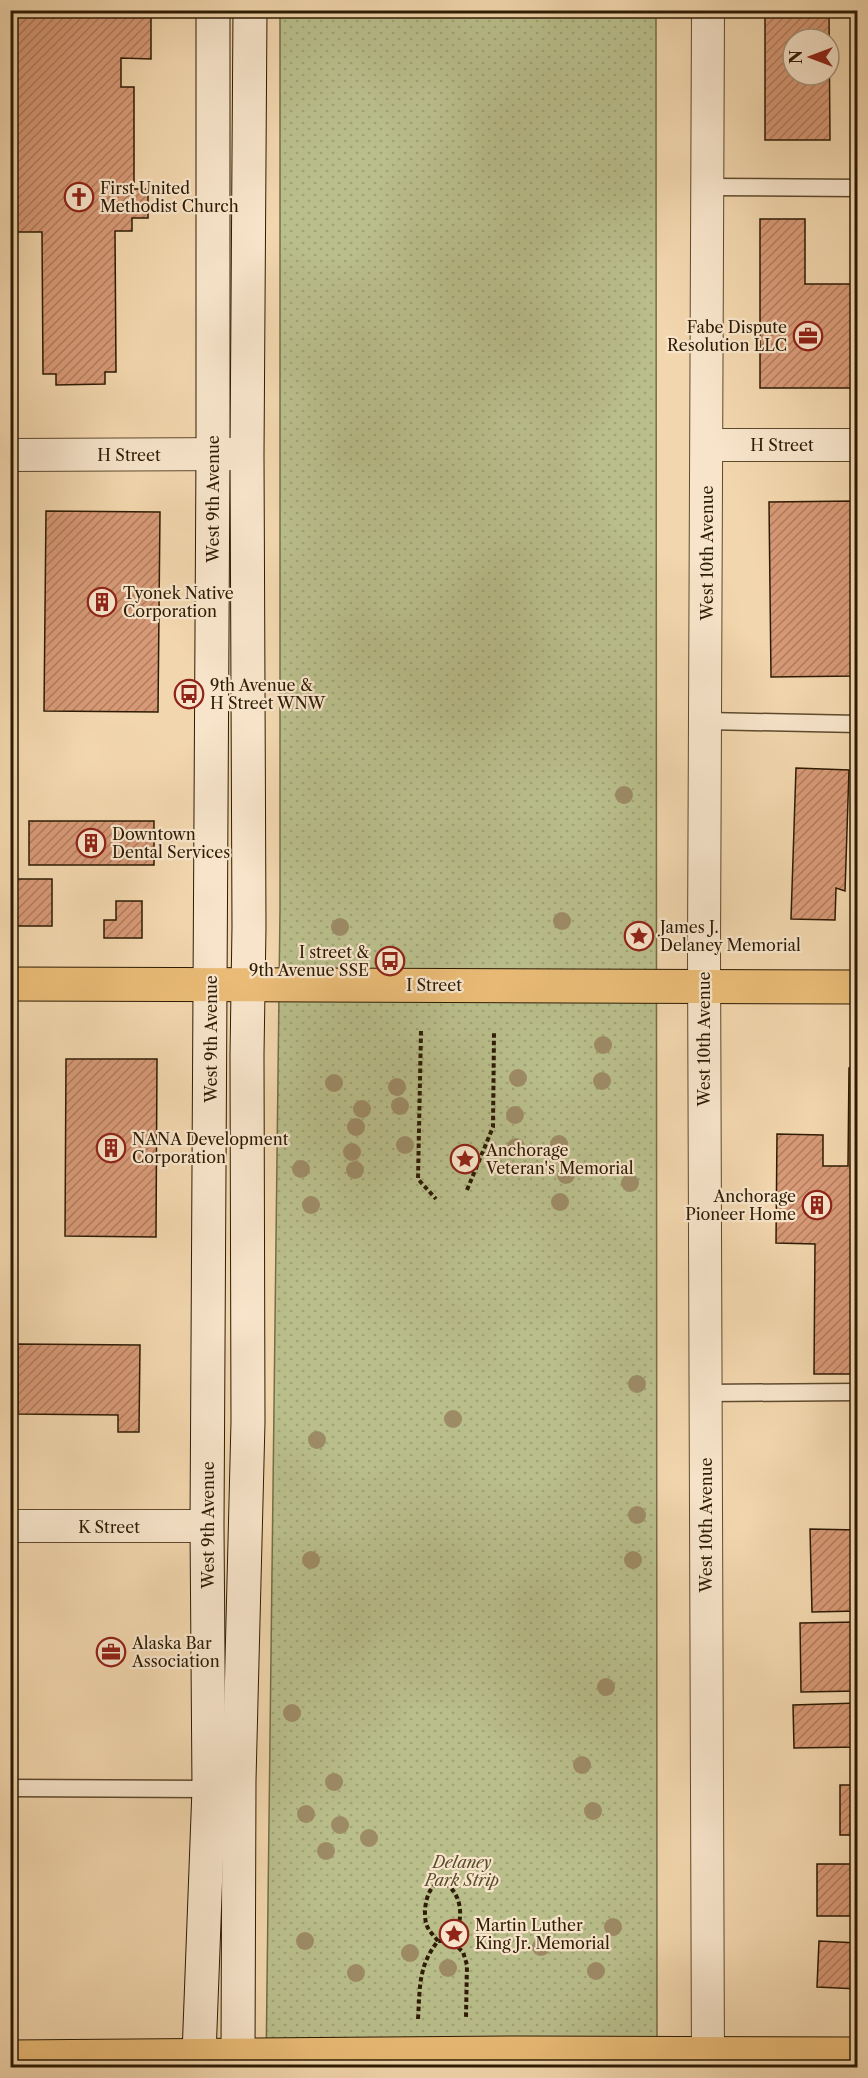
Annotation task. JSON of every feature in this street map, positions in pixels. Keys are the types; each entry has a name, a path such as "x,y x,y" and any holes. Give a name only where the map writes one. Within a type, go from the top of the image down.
{"main road":[{"name":"I Street","path":"10,984 858,987"},
{"path":"10,2057 199,2061 708,2061 858,2054"}],"street":[{"name":"West 9th Avenue","path":"199,2061 208,1789 213,10"},
{"name":"West 9th Avenue","path":"238,2061 240,1769 248,1422 247,454 250,10"},
{"name":"West 10th Avenue","path":"708,10 704,986 708,2061"},
{"name":"H Street","path":"707,445 858,445"},
{"name":"H Street","path":"10,455 247,454"},
{"name":"K Street","path":"10,1526 207,1526"}],"lane":[{"path":"708,187 858,188"},
{"path":"706,721 858,723"},
{"path":"705,1393 858,1392"},
{"path":"10,1788 208,1789"}],"path":[{"path":"421,1031 418,1179 436,1199"},
{"path":"467,1190 493,1127 494,1032"},
{"path":"438,1941 426,1924 426,1904 432,1888 441,1882 446,1882 456,1892 460,1910 459,1923 451,1941"},
{"path":"438,1941 451,1941 463,1952 467,1965 466,2018"},
{"path":"418,2019 421,1970 428,1953 438,1941"}],"green space":[{"name":"Delaney Park Strip","path":"280,11 656,11 657,2067 266,2068 280,910"}],"building":[{"name":"First United Methodist Church","path":"10,10 151,10 151,59 121,58 121,87 134,87 134,189 148,189 148,218 132,218 132,231 115,231 116,372 105,372 105,384 56,385 56,374 43,374 42,232 10,232"},
{"path":"765,10 829,10 829,27 781,27 781,87 830,87 830,140 765,140"},
{"name":"Fabe Dispute Resolution LLC","path":"760,219 805,219 805,284 857,284 856,388 760,388"},
{"path":"855,501 856,676 771,677 769,502"},
{"name":"Tyonek Native Corporation","path":"46,511 160,512 158,712 44,711"},
{"path":"796,768 849,770 845,891 836,888 835,920 791,919"},
{"name":"Downtown Dental Services","path":"29,821 154,821 154,865 29,865"},
{"path":"14,879 52,879 52,926 14,926"},
{"path":"116,901 142,901 142,938 104,938 104,920 116,920"},
{"name":"NANA Development Corporation","path":"66,1059 157,1059 156,1237 65,1236"},
{"name":"Anchorage Pioneer Home","path":"849,1068 858,1068 858,1374 814,1374 815,1244 776,1243 777,1134 823,1135 823,1166 848,1166"},
{"path":"18,1344 140,1345 139,1432 118,1432 118,1415 18,1414"},
{"path":"810,1529 858,1530 858,1611 812,1612"},
{"path":"10,1586 16,1586 15,1672 10,1672"},
{"path":"858,1622 858,1691 801,1692 800,1623"},
{"path":"858,1703 858,1747 794,1748 793,1705"},
{"path":"840,1785 858,1785 858,1835 840,1835"},
{"path":"817,1864 858,1864 858,1916 817,1916"},
{"path":"819,1941 858,1943 858,1989 817,1987"}],"place":[{"name":"First United Methodist Church","path":"79,197"},
{"name":"Fabe Dispute Resolution LLC","path":"808,336"},
{"name":"Tyonek Native Corporation","path":"102,602"},
{"name":"9th Avenue & H Street WNW","path":"189,694"},
{"name":"Downtown Dental Services","path":"91,843"},
{"name":"James J. Delaney Memorial","path":"639,936"},
{"name":"I street & 9th Avenue SSE","path":"390,961"},
{"name":"NANA Development Corporation","path":"111,1148"},
{"name":"Anchorage Veteran's Memorial","path":"465,1159"},
{"name":"Anchorage Pioneer Home","path":"817,1205"},
{"name":"Alaska Bar Association","path":"111,1652"},
{"name":"Martin Luther King Jr. Memorial","path":"454,1934"}]}
